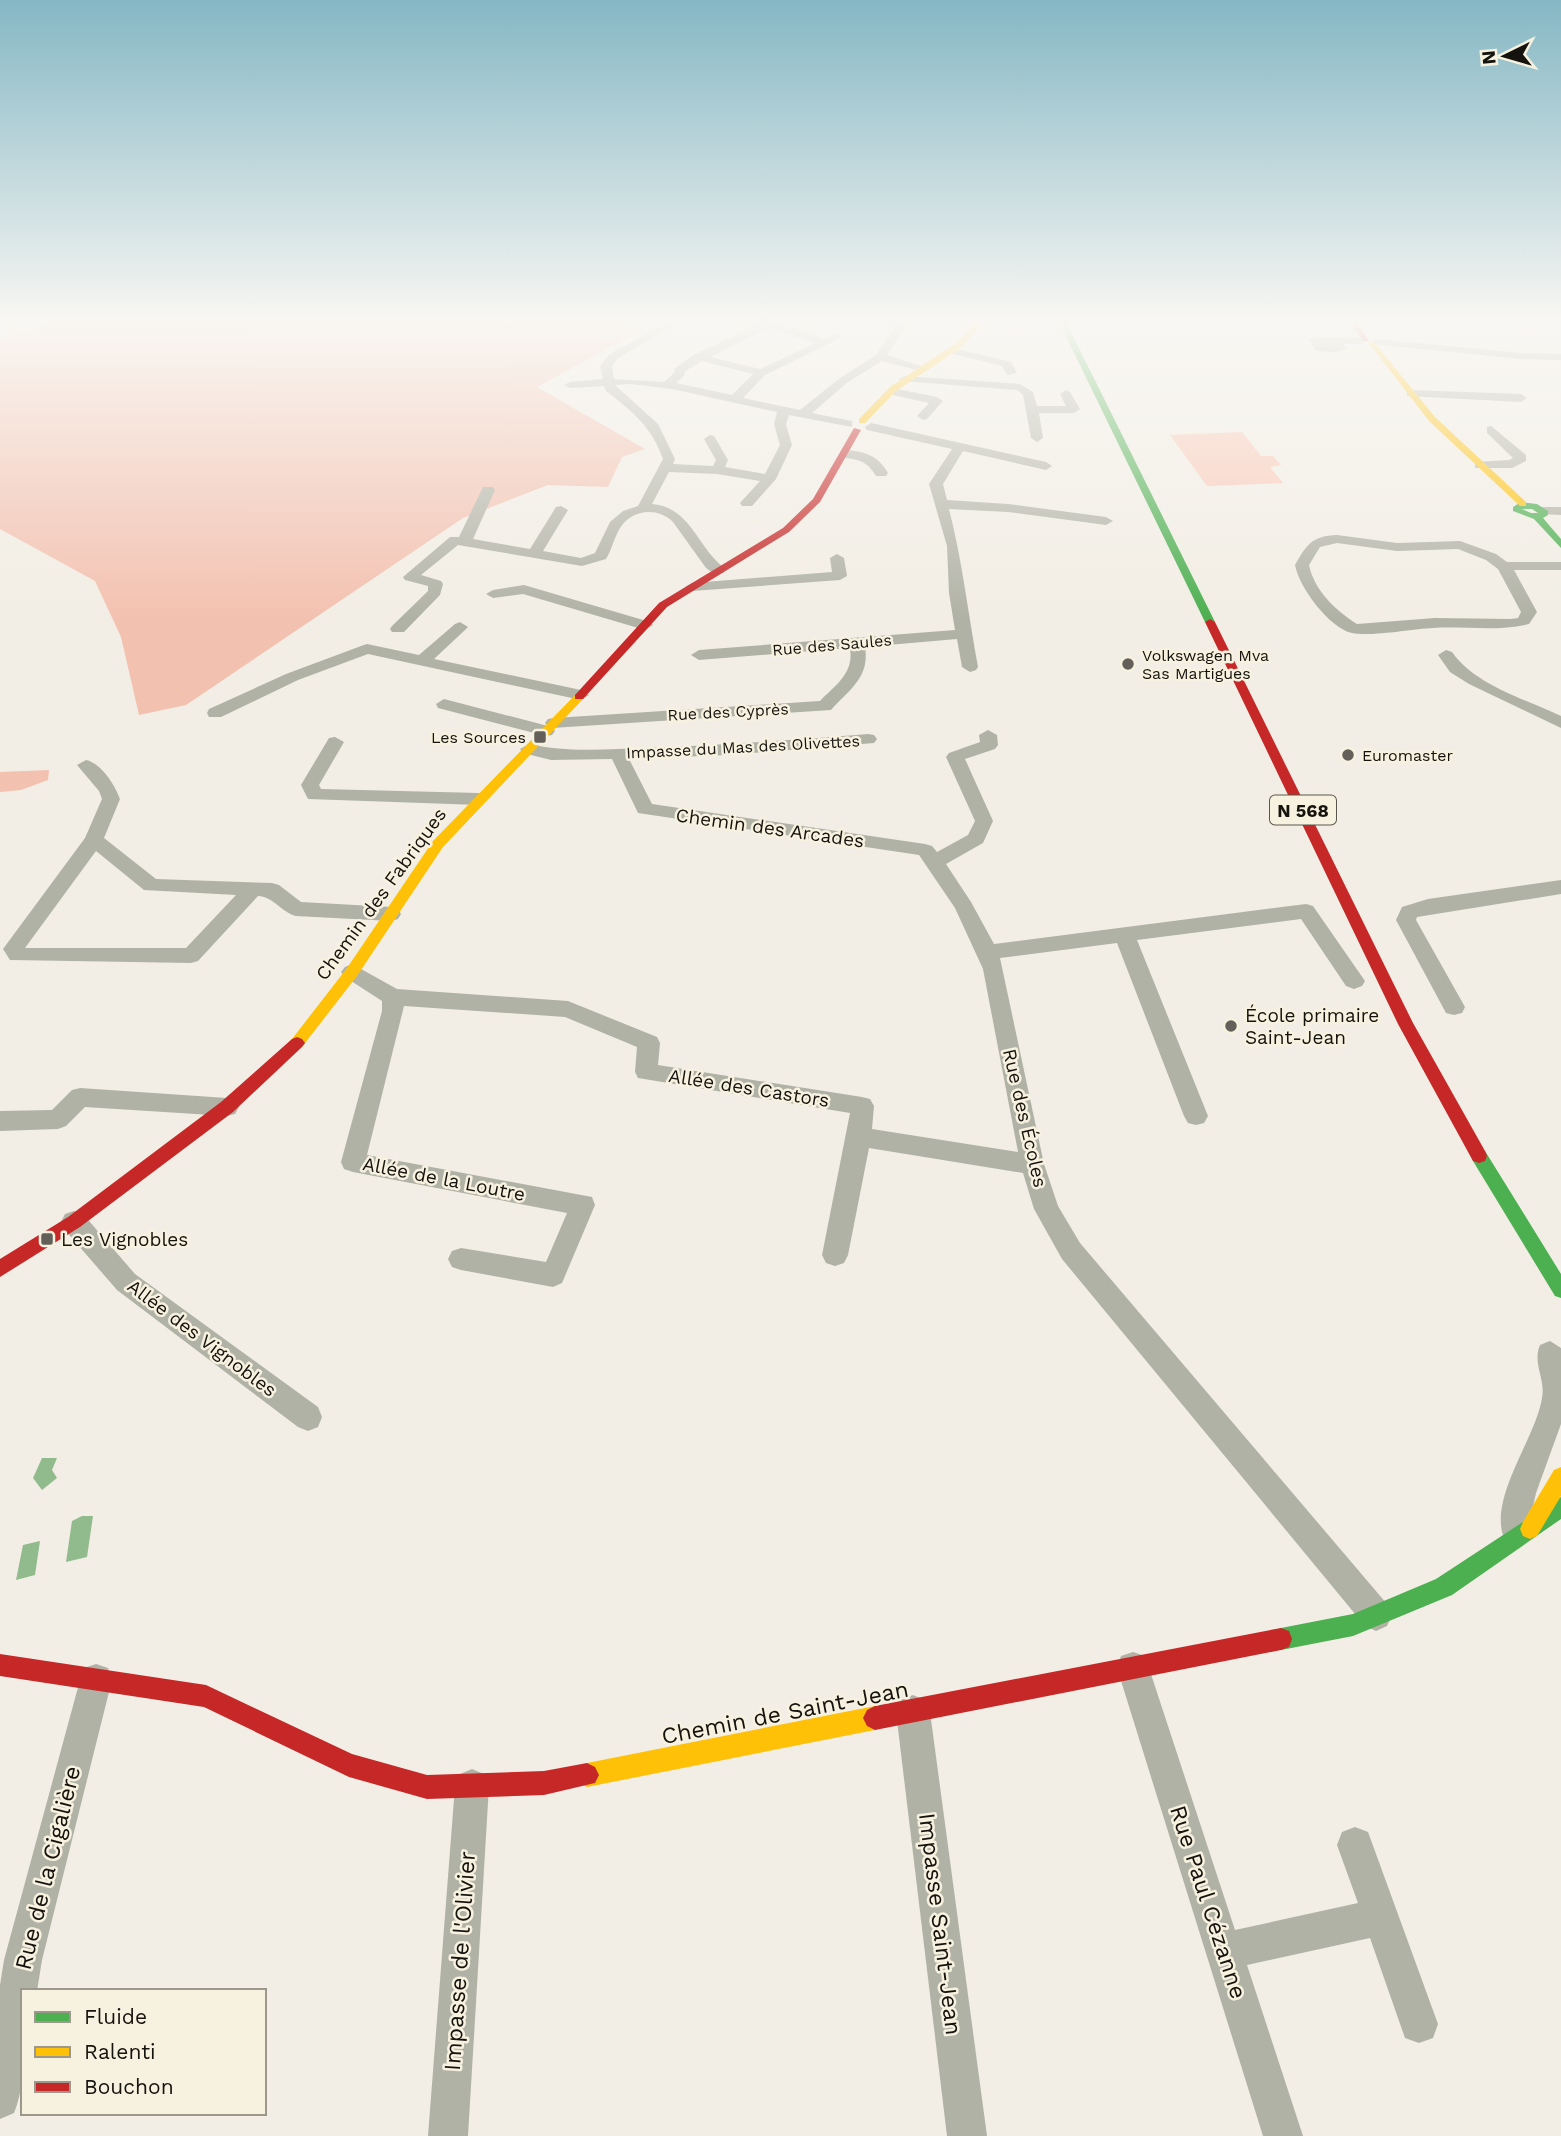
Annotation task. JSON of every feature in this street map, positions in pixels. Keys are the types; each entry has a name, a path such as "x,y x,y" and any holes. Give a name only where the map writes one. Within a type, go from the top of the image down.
{"main road":[{"name":"Chemin des Fabriques","path":"0,1269 74,1222 227,1107 299,1041 352,972 439,844 479,799 581,695 663,605 786,530 817,500 864,420"},
{"name":"N 568","path":"1111,420 1264,728 1406,1024 1452,1111 1561,1290"},
{"name":"N 568","path":"1123,420 1314,797"},
{"path":"1433,420 1523,505 1534,506 1561,545"},
{"path":"1452,1111 1555,1309"},
{"path":"1521,1535 1561,1477"},
{"name":"Chemin de Saint-Jean","path":"0,1665 206,1696 349,1765 427,1787 544,1783 1353,1625 1444,1587 1561,1507"}],"street":[{"path":"643,509 669,459 663,436 648,420"},
{"path":"747,503 769,480 786,444 780,420"},
{"path":"830,420 1046,466"},
{"path":"1034,420 1037,438"},
{"path":"1480,465 1512,464 1521,458 1491,430"},
{"path":"710,439 722,460 717,470"},
{"path":"959,448 936,484 952,546 970,667"},
{"path":"845,454 867,456 878,465 881,473"},
{"path":"665,468 717,470 769,480"},
{"path":"398,629 435,592 436,584 410,577 460,541 488,490"},
{"path":"940,505 1009,508 1106,521"},
{"path":"460,541 569,562 595,560 601,556 615,525 624,517 643,509 667,510 677,517 706,562 718,570"},
{"path":"533,555 561,510"},
{"path":"1541,514 1561,511"},
{"path":"1504,566 1529,612 1524,621 1511,624 1435,623 1354,629 1314,594 1304,576 1302,565 1314,544 1322,540 1337,539 1397,547 1460,545 1481,552 1504,566 1561,566"},
{"path":"692,587 840,576 837,558"},
{"path":"493,594 524,589 645,625"},
{"path":"422,660 460,627"},
{"name":"Rue des Saules","path":"699,655 964,634"},
{"name":"Rue des Cyprès","path":"444,704 550,727 825,706 853,677 860,662 857,643"},
{"path":"215,713 292,677 367,649 581,695"},
{"path":"1446,655 1456,669 1475,681 1561,723"},
{"path":"934,862 976,839 984,821 954,757 989,745 988,735"},
{"name":"Impasse du Mas des Olivettes","path":"618,754 727,750 868,739"},
{"path":"335,742 310,786 314,795 479,799"},
{"path":"529,749 551,755 618,754"},
{"name":"Chemin des Arcades","path":"618,754 645,809 925,850 957,891 988,952"},
{"path":"86,765 107,789 111,799 94,840 13,949 17,955 191,956 253,889"},
{"path":"94,840 151,885 272,890 296,909 391,914"},
{"path":"1454,1007 1406,920 1409,912 1429,905 1561,887"},
{"path":"988,952 1306,911 1354,981"},
{"path":"1125,936 1196,1116"},
{"name":"Rue des Écoles","path":"988,952 994,969 1032,1164 1047,1209 1081,1266 1376,1615"},
{"path":"352,972 393,996"},
{"name":"Allée des Castors","path":"393,996 568,1009 649,1043 646,1072 862,1106 859,1138 835,1255"},
{"name":"Allée de la Loutre","path":"393,996 393,1012 353,1162 583,1205 553,1275 461,1259"},
{"path":"0,1121 58,1119 80,1097 227,1107"},
{"path":"859,1138 1032,1164"},
{"name":"Allée des Vignobles","path":"74,1222 126,1282 308,1417"},
{"path":"1521,1535 1521,1493 1557,1397 1549,1354"},
{"name":"Rue Paul Cézanne","path":"1133,1668 1224,1951 1288,2132"},
{"name":"Rue de la Cigalière","path":"0,2099 23,1960 96,1680"},
{"name":"Impasse Saint-Jean","path":"913,1712 967,2136"},
{"name":"Impasse de l'Olivier","path":"447,2136 472,1786"},
{"path":"1355,1844 1419,2024"},
{"path":"1224,1951 1380,1917"}],"shaded area":[{"path":"0,420 594,420 645,449 622,457 608,487 548,485 463,518 186,705 139,715 121,637 95,581 0,529"},
{"path":"1242,432 1261,456 1273,456 1281,465 1270,467 1283,483 1207,486 1170,435"},
{"path":"49,770 48,780 21,790 0,792 0,772"},
{"path":"42,1458 57,1458 52,1470 57,1478 42,1490 33,1478"},
{"path":"82,1516 93,1516 87,1557 66,1562 72,1521"},
{"path":"40,1541 35,1575 16,1580 23,1545"}],"traffic: fast":[{"path":"1110,420 1210,622"},
{"path":"1521,505 1534,506 1545,513 1534,517 1526,515 1516,509 1521,505"},
{"path":"1537,517 1561,545"},
{"path":"1479,1156 1561,1290"},
{"path":"1281,1639 1353,1625 1444,1587 1561,1507"}],"traffic: slow":[{"path":"1433,420 1523,504"},
{"path":"297,1043 352,972 438,844 579,697"},
{"path":"1530,1529 1561,1477"},
{"path":"587,1775 875,1718"}],"traffic: jam":[{"path":"579,697 663,605 786,530 817,500 857,430"},
{"path":"1210,622 1406,1024 1479,1156"},
{"path":"0,1269 74,1222 227,1107 297,1043"},
{"path":"875,1718 1281,1639"},
{"path":"0,1665 206,1696 349,1765 427,1787 544,1783 587,1775"}],"place":[{"name":"Volkswagen Mva Sas Martigues","path":"1128,664"},
{"name":"Les Sources","path":"540,737"},
{"name":"Euromaster","path":"1348,755"},
{"name":"École primaire Saint-Jean","path":"1231,1026"},
{"name":"Les Vignobles","path":"47,1239"}]}
